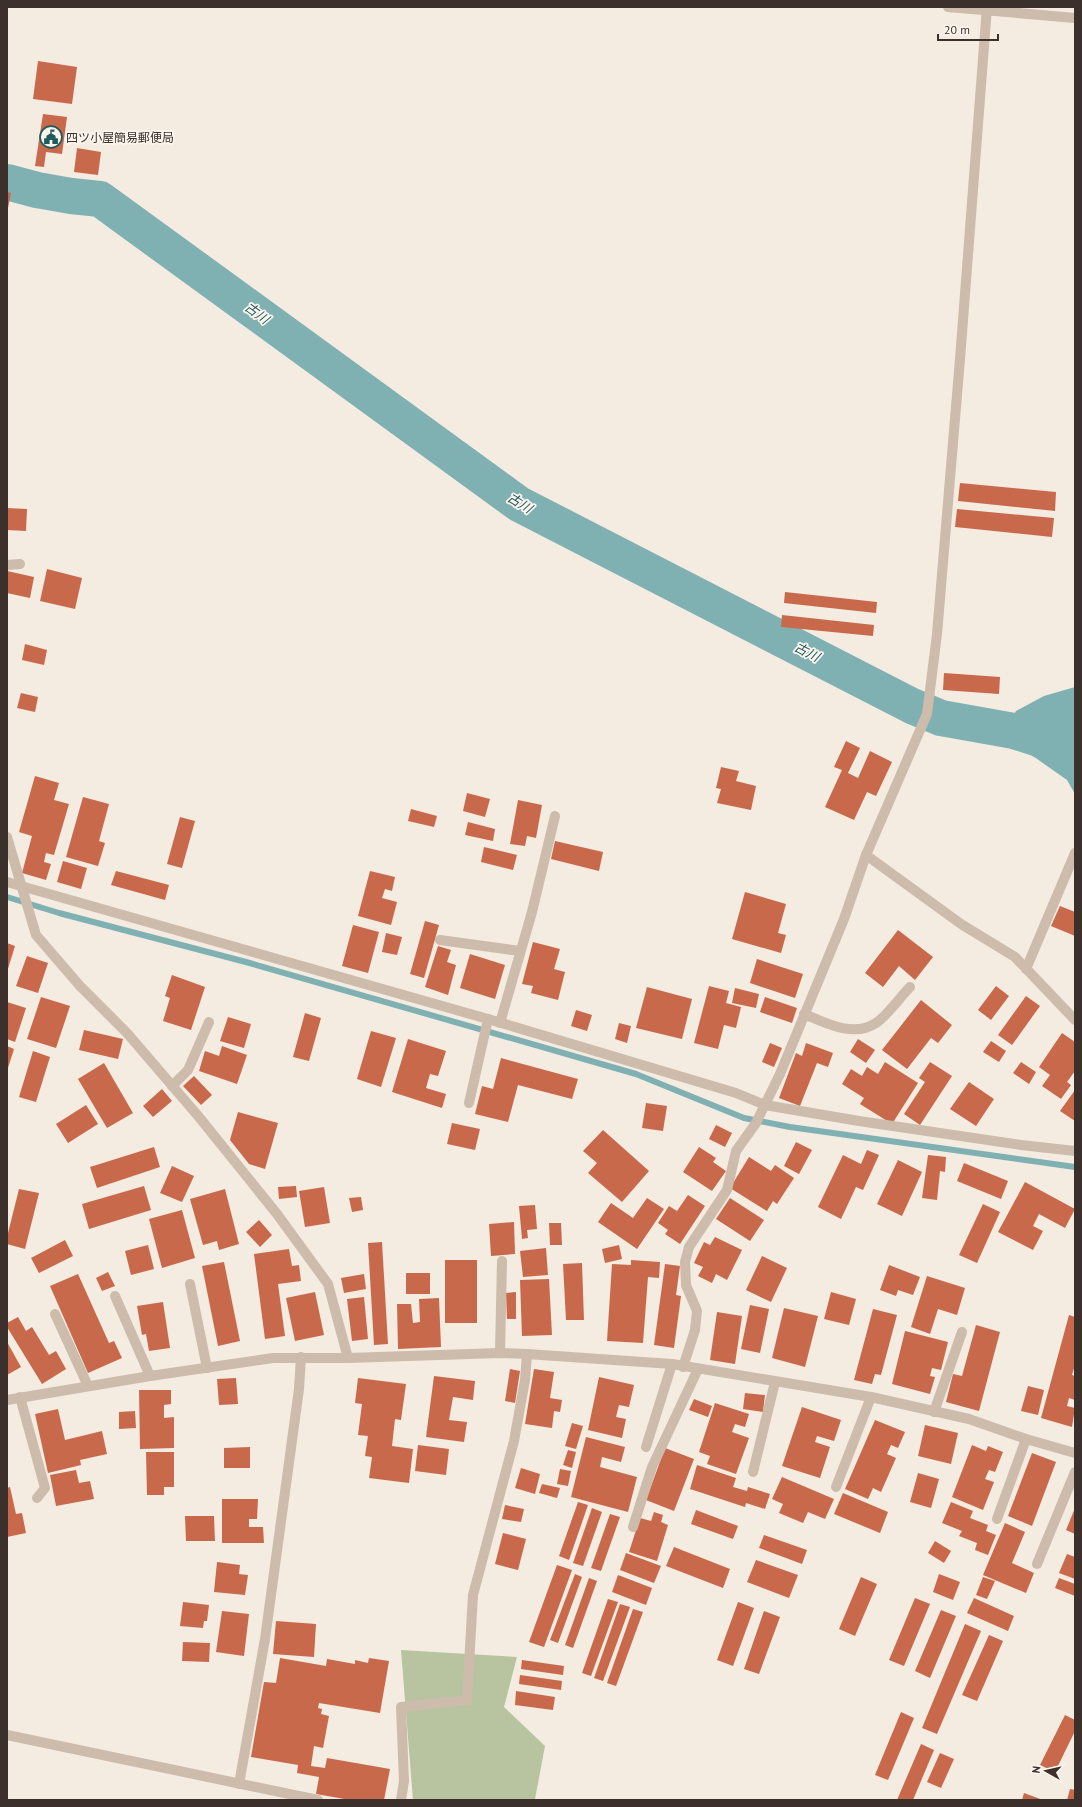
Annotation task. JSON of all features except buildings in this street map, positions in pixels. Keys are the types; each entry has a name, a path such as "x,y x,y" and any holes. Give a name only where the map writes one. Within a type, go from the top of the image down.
{"street":[{"path":"948,7 987,9 1075,18"},
{"path":"683,1366 695,1330 697,1311 686,1285 686,1262 688,1247 727,1190 736,1151 756,1123 780,1074 844,919 866,855 927,714 937,634 987,9"},
{"path":"7,565 20,564"},
{"path":"500,1023 532,912 555,816"},
{"path":"7,837 36,935 80,986 127,1033 272,1208 328,1284 348,1358"},
{"path":"1026,969 1075,853"},
{"path":"866,855 961,924 1015,957 1075,1020"},
{"path":"7,882 488,1023 500,1023 736,1093 763,1108 1021,1145 1075,1151"},
{"path":"440,940 520,951"},
{"path":"804,1014 839,1028 860,1030 876,1023 910,987"},
{"path":"172,1086 188,1070 208,1022"},
{"path":"469,1103 488,1023"},
{"path":"500,1353 502,1261"},
{"path":"190,1284 207,1368"},
{"path":"115,1296 150,1376"},
{"path":"54,1314 88,1386"},
{"path":"934,1412 962,1332"},
{"path":"7,1400 150,1376 273,1358 348,1358 500,1353 528,1354 672,1364 871,1397 969,1420 1075,1453"},
{"path":"401,1800 404,1781 401,1707 467,1700 473,1595 514,1441 528,1354"},
{"path":"239,1784 265,1639 299,1389 301,1357"},
{"path":"646,1447 672,1364"},
{"path":"633,1527 652,1467 698,1369"},
{"path":"753,1472 775,1382"},
{"path":"20,1397 45,1488 37,1498"},
{"path":"836,1487 871,1397"},
{"path":"997,1519 1026,1439"},
{"path":"1037,1564 1075,1472"},
{"path":"7,1735 318,1800"}],"green space":[{"path":"401,1650 517,1657 504,1707 545,1746 535,1799 413,1800"}],"water":[{"path":"1075,687 1075,794 1067,780 1030,754 1017,739 1008,725 1016,711 1044,696"}],"waterway":[{"name":"古川","path":"7,182 37,190 100,199 519,504 912,706 941,718 1014,731 1036,738 1075,755"},
{"path":"7,897 59,913 246,962 636,1074 744,1118 790,1127 1075,1167"}],"place":[{"name":"四ツ小屋簡易郵便局","path":"51,137"}]}
